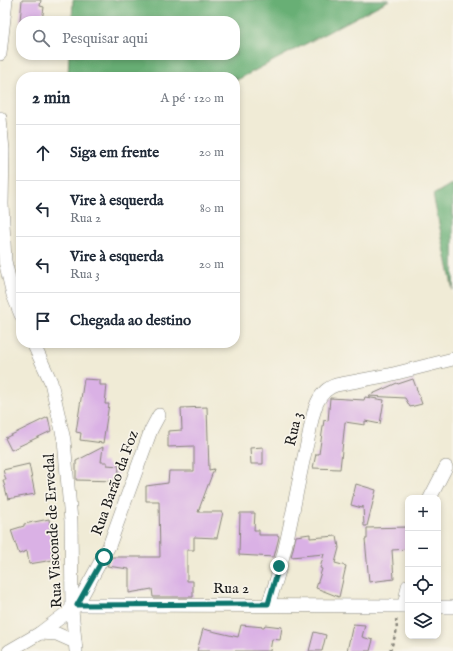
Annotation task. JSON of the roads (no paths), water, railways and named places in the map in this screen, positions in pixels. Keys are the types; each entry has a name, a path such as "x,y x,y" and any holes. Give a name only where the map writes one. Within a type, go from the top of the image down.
{"street":[{"path":"0,54 4,8"},
{"path":"0,118 3,150 2,204 5,261 16,303"},
{"name":"Rua Visconde de Ervedal","path":"35,348 51,382 64,440 71,521 75,607 75,646"},
{"name":"Rua 3","path":"268,604 276,579 298,489 314,414 323,393 327,388 336,385 389,375 453,359"},
{"name":"Rua Barão da Foz","path":"9,651 40,633 75,607 109,546 151,430 159,414"},
{"path":"432,495 446,468"},
{"name":"Rua 2","path":"75,607 268,604 403,606"},
{"path":"441,607 453,608"},
{"path":"40,633 57,634 75,646"}]}
